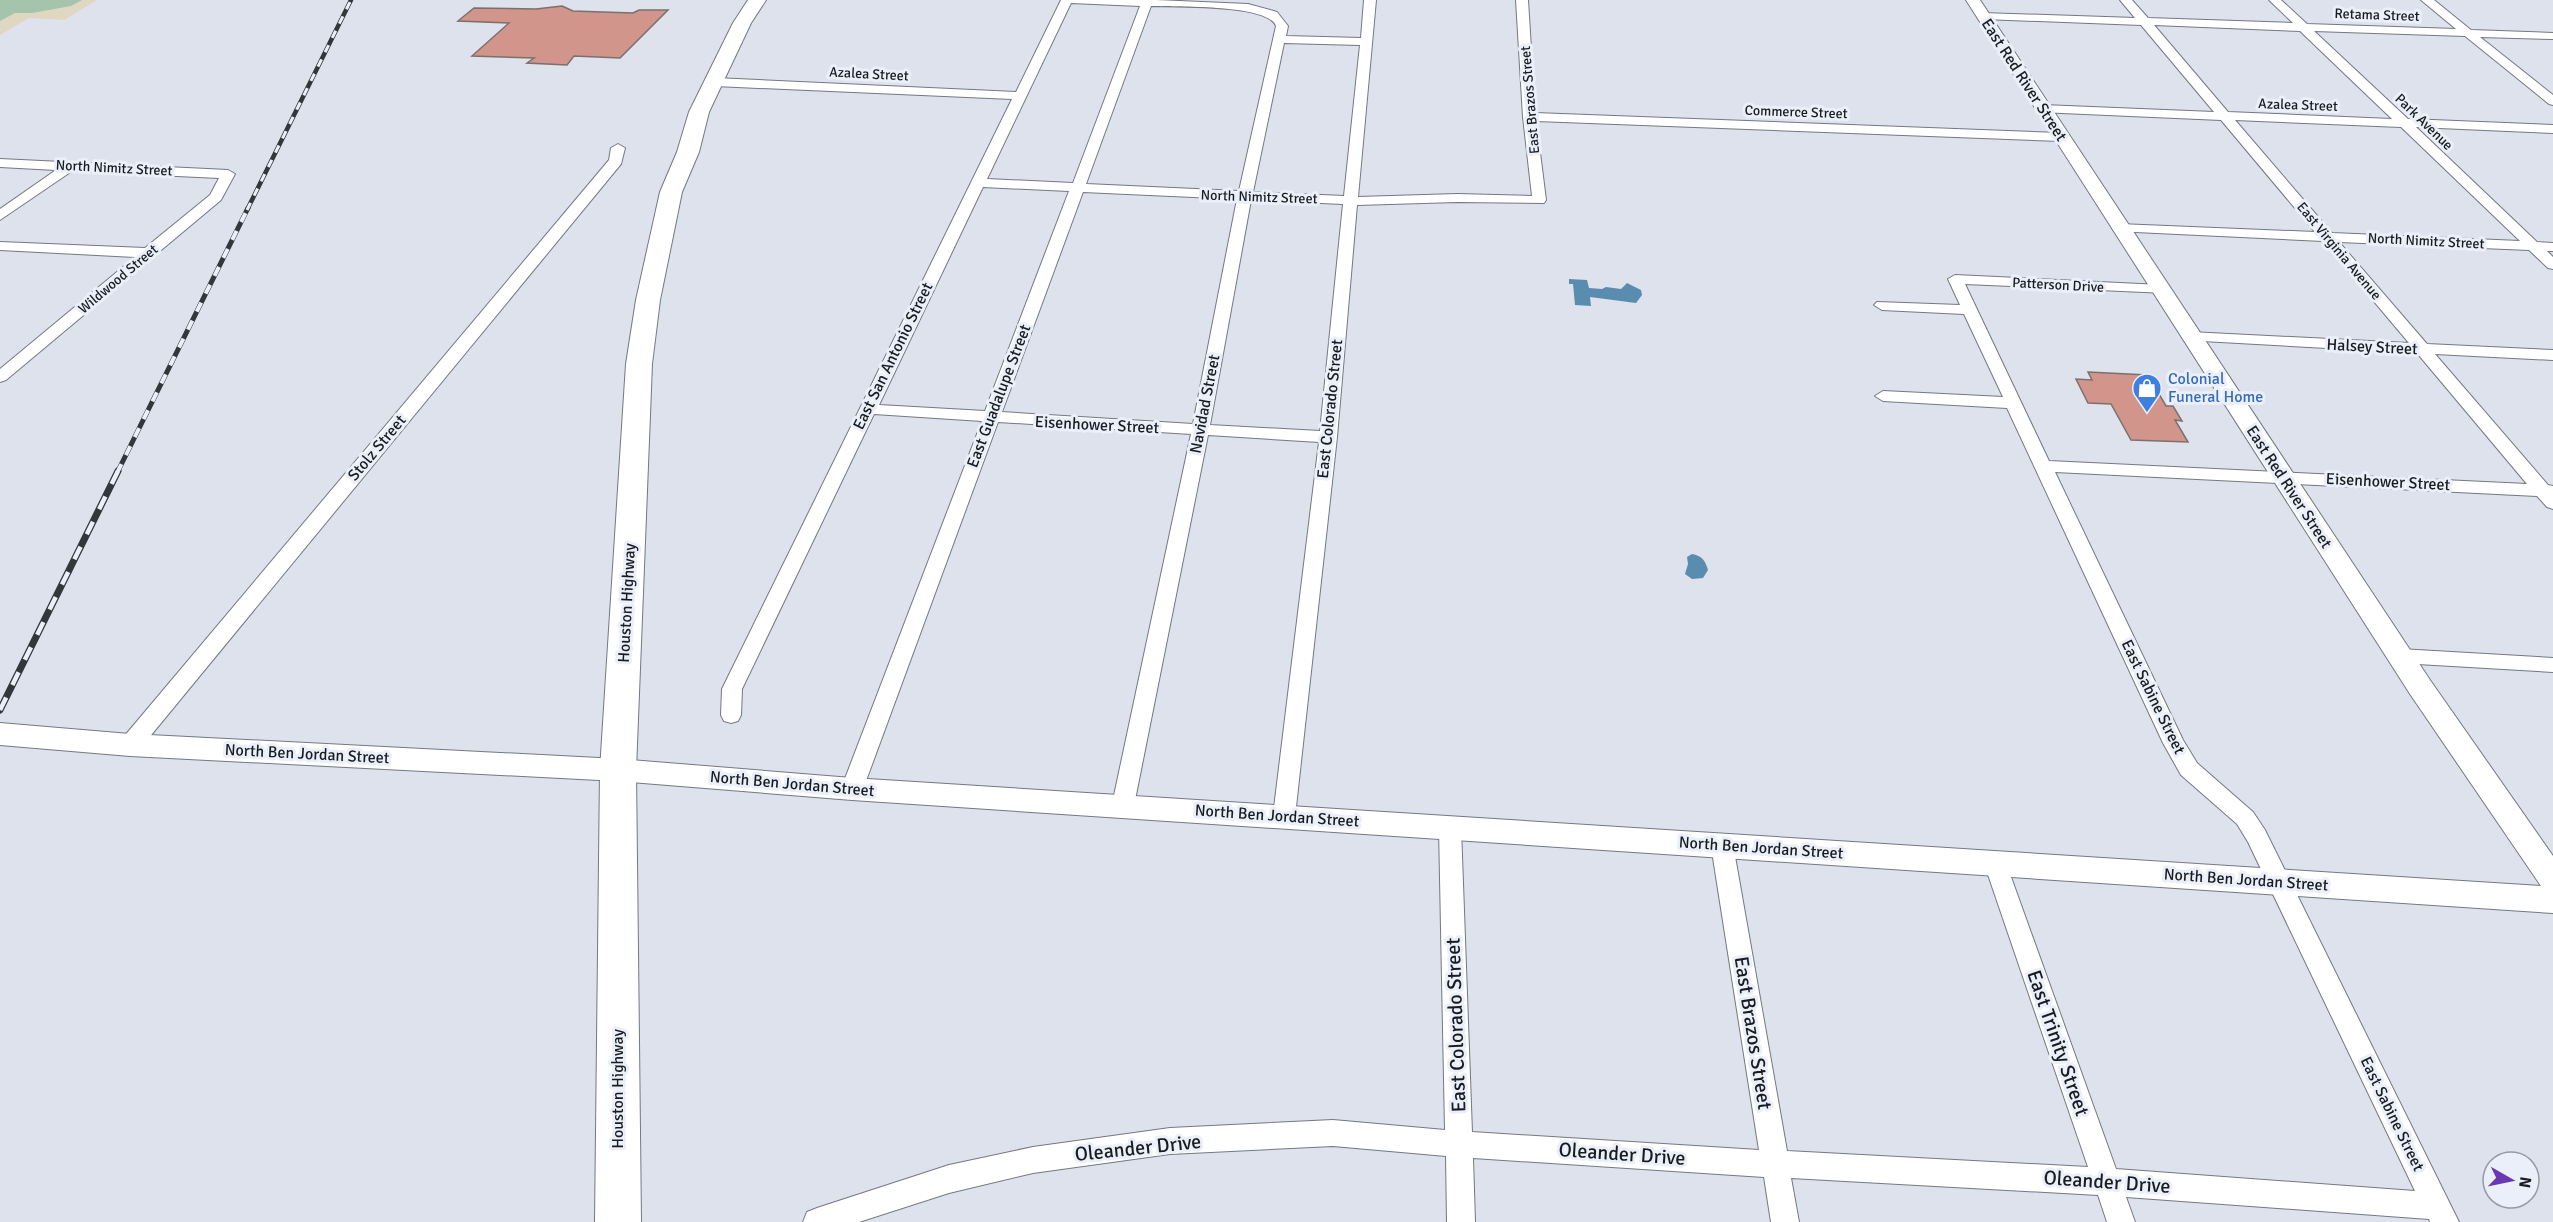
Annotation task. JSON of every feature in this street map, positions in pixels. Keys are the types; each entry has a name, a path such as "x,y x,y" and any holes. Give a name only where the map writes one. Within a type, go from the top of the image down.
{"main road":[{"name":"Houston Highway","path":"618,1222 618,770 639,364 648,300 671,192 688,152 699,112 742,23 755,3"}],"street":[{"name":"East San Antonio Street","path":"731,715 732,689 1067,0"},
{"path":"1073,0 1148,3"},
{"name":"East Colorado Street","path":"1284,816 1328,437 1370,0"},
{"name":"East Brazos Street","path":"1522,0 1529,117 1539,200"},
{"name":"East Red River Street","path":"1973,0 2119,228 2400,656 2511,821 2553,879"},
{"name":"East Virginia Avenue","path":"2126,0 2422,349 2550,495"},
{"name":"Park Avenue","path":"2276,0 2553,265"},
{"path":"2427,0 2553,101"},
{"name":"Navidad Street","path":"1123,805 1200,431 1245,196 1280,39 1281,20 1276,15 1248,7 1148,3"},
{"name":"East Guadalupe Street","path":"852,789 1148,3"},
{"name":"Retama Street","path":"1983,16 2553,36"},
{"path":"1280,39 1366,42"},
{"name":"Azalea Street","path":"715,82 1021,96"},
{"name":"Azalea Street","path":"2043,109 2553,129"},
{"name":"Commerce Street","path":"1529,117 2061,137"},
{"name":"Stolz Street","path":"130,745 616,161 618,148"},
{"name":"North Nimitz Street","path":"0,163 228,174"},
{"path":"0,216 70,166"},
{"name":"Wildwood Street","path":"3,371 216,197 228,174"},
{"name":"North Nimitz Street","path":"979,183 1398,202 1457,198 1539,200"},
{"name":"North Nimitz Street","path":"2119,228 2553,248"},
{"path":"0,246 149,253"},
{"name":"Patterson Drive","path":"1955,279 2161,290"},
{"name":"East Sabine Street","path":"1955,279 2174,743 2189,769 2245,818 2257,837 2441,1214"},
{"path":"1882,305 1970,310"},
{"name":"Halsey Street","path":"2190,337 2553,355"},
{"path":"1883,396 2014,403"},
{"name":"Eisenhower Street","path":"867,410 1328,437"},
{"name":"Eisenhower Street","path":"2044,466 2282,476 2550,495"},
{"path":"2400,656 2553,665"},
{"name":"North Ben Jordan Street","path":"0,734 130,745 618,770 852,789 2553,900"},
{"name":"East Colorado Street","path":"1450,828 1461,1222"},
{"name":"East Brazos Street","path":"1722,845 1785,1222"},
{"name":"East Trinity Street","path":"1995,863 2121,1222"},
{"name":"Oleander Drive","path":"817,1222 846,1218 949,1179 1033,1160 1170,1141 1332,1133 1396,1140 1774,1164 2107,1182 2441,1214"}],"shaded area":[{"path":"0,0 97,0 64,20 29,18 0,35"}],"green space":[{"path":"0,0 82,0 71,6 32,13 15,13 0,21"}],"water":[{"path":"1569,279 1587,280 1589,288 1602,289 1606,287 1621,289 1627,283 1641,290 1642,295 1636,303 1590,297 1591,306 1575,305 1573,284 1569,284"},
{"path":"1692,554 1701,557 1706,564 1708,570 1703,578 1692,579 1685,574 1688,564 1687,557"}],"building":[{"path":"562,6 573,11 633,13 639,10 668,10 620,58 574,56 567,65 527,63 534,58 472,56 509,23 458,21 474,8 536,9"},
{"name":"Colonial Funeral Home","path":"2088,372 2148,375 2166,406 2173,406 2182,421 2175,420 2188,442 2131,440 2111,404 2088,403 2076,379 2092,380"}],"railway":[{"path":"247,210 351,0"},
{"path":"117,473 248,208"},
{"path":"0,710 118,471"}],"place":[{"name":"Colonial Funeral Home","path":"2147,414"}]}
